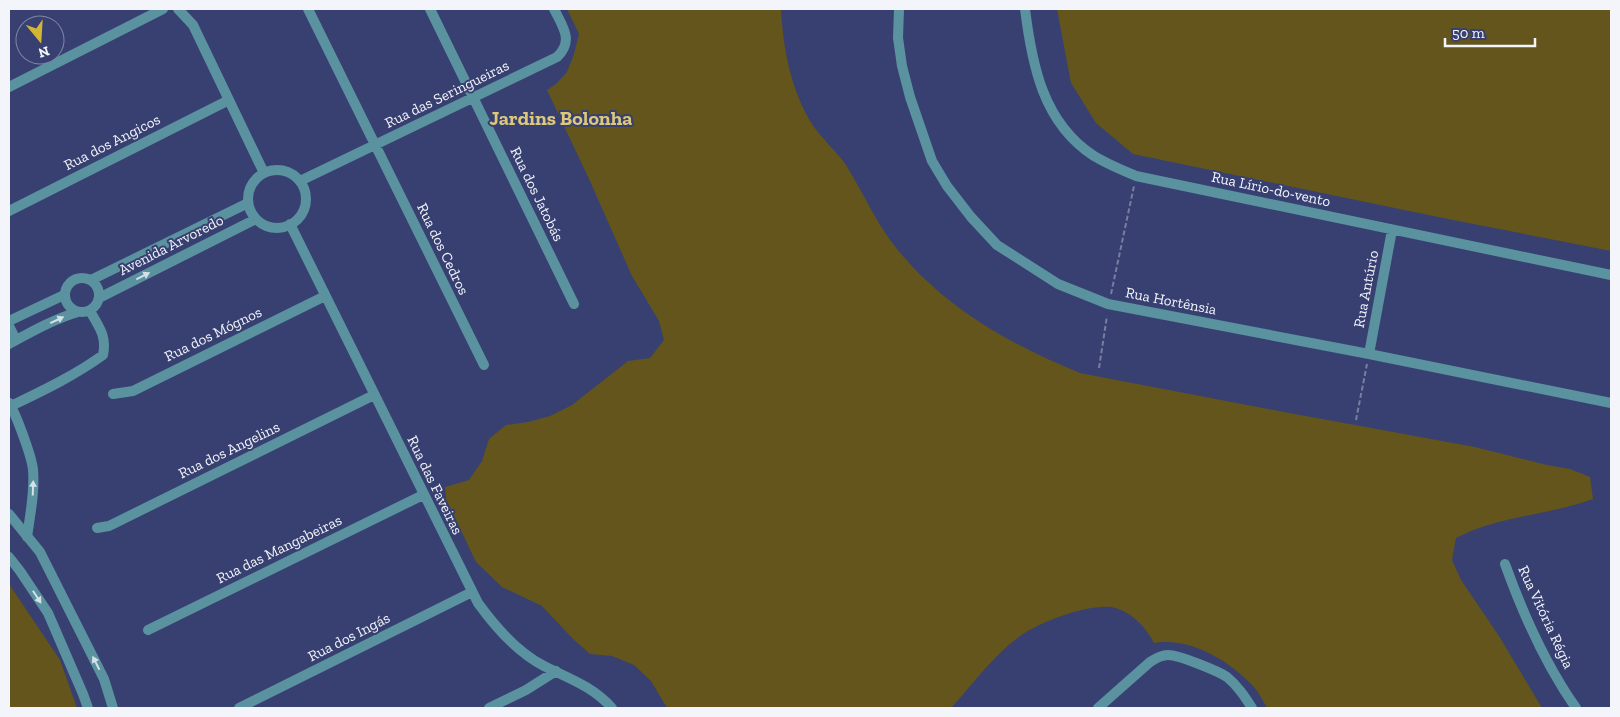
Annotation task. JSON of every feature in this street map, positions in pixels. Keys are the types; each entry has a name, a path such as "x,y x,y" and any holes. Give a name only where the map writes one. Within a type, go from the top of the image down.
{"street":[{"path":"9,87 164,9"},
{"path":"178,9 193,25 264,173"},
{"name":"Rua dos Cedros","path":"308,9 484,365"},
{"name":"Rua dos Jatobás","path":"430,9 574,304"},
{"name":"Rua das Seringueiras","path":"300,181 557,57 565,50 567,39 554,9"},
{"name":"Rua Hortênsia","path":"899,9 898,38 902,66 932,161 947,186 971,217 997,245 1058,284 1108,304 1611,403"},
{"name":"Rua Lírio-do-vento","path":"1025,9 1037,73 1050,110 1067,132 1093,155 1108,164 1136,176 1611,275"},
{"name":"Rua dos Angicos","path":"9,211 229,100"},
{"path":"274,170 284,170 293,174 300,181 305,190 306,200 304,210 298,218 290,224 281,227 272,227 256,219 248,203 248,194 256,178 274,170"},
{"name":"Avenida Arvoredo","path":"9,321 64,295 73,280 79,278 91,280 248,203"},
{"name":"Avenida Arvoredo","path":"90,311 94,308 99,298 256,219"},
{"name":"Rua das Faveiras","path":"290,224 478,603 490,620 510,641 526,654 544,666 585,685 600,695 612,708"},
{"name":"Rua Antúrio","path":"1368,354 1392,230"},
{"path":"91,280 98,288 99,298"},
{"path":"27,536 32,502 33,468 10,405 60,382 87,366 103,355 105,344 90,311 78,312 68,306 64,295"},
{"name":"Rua dos Mógnos","path":"113,394 133,391 325,296"},
{"path":"9,326 12,342 78,312"},
{"name":"Rua dos Angelins","path":"97,528 109,526 374,395"},
{"name":"Rua das Mangabeiras","path":"148,630 423,495"},
{"path":"9,514 40,552 104,679 110,707"},
{"path":"9,557 48,613 88,708"},
{"name":"Rua Vitória Régia","path":"1505,564 1519,603 1541,650 1576,708"},
{"name":"Rua dos Ingás","path":"239,708 472,592"},
{"path":"1098,708 1150,662 1167,655 1178,656 1226,676 1241,691 1252,708"},
{"path":"489,708 526,690 556,671"},
{"path":"83,694 95,708"}],"path":[{"path":"1099,368 1108,304 1136,176"},
{"path":"1356,420 1368,354"}],"shaded area":[{"path":"567,9 781,9 789,69 805,111 812,124 846,165 890,240 916,270 958,307 1004,337 1054,362 1080,373 1475,447 1570,469 1590,477 1593,499 1490,525 1456,538 1452,560 1461,580 1499,636 1542,708 1267,708 1252,685 1220,659 1194,647 1168,642 1154,643 1147,631 1137,620 1125,612 1111,607 1090,608 1066,614 1023,634 994,659 951,708 667,708 651,681 634,665 612,656 590,654 542,606 502,587 476,562 446,499 445,487 469,480 482,461 489,439 506,425 550,416 572,405 628,361 650,358 664,340 659,321 632,276 547,90 556,84 567,72 579,34"},
{"path":"1057,9 1611,9 1611,251 1133,154 1096,123 1071,83"},
{"path":"9,584 60,660 77,708 9,708"}],"district":[{"name":"Jardins Bolonha","path":"561,118"}]}
